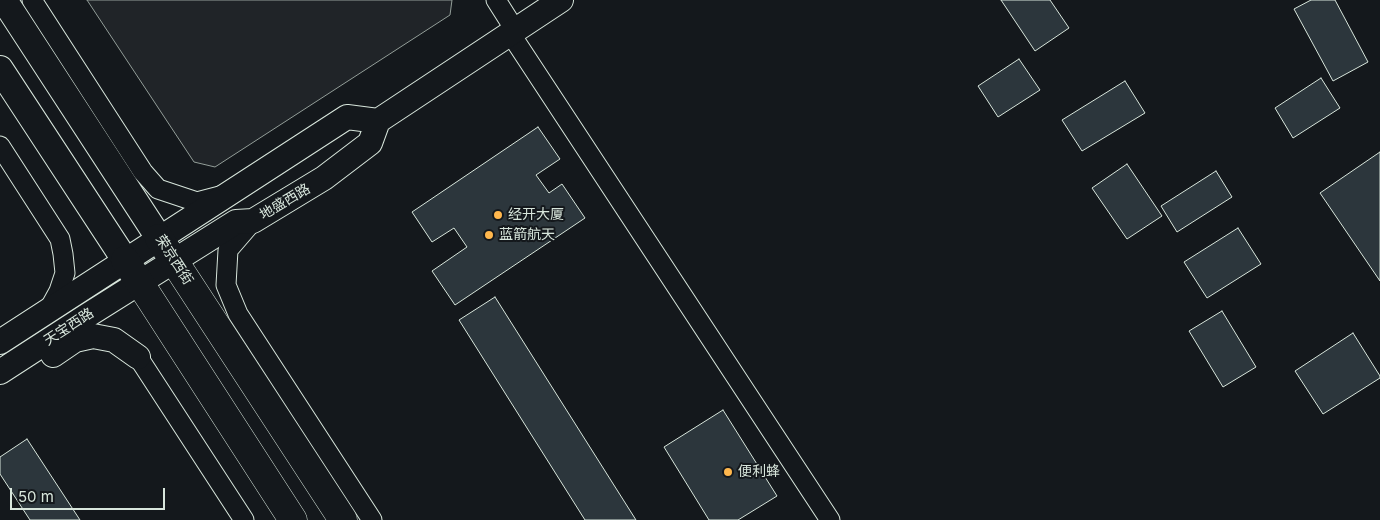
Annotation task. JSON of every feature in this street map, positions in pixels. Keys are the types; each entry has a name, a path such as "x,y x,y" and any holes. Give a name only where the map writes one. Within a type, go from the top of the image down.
{"main road":[{"name":"荣京西街","path":"4,0 343,520"},
{"path":"0,69 293,520"}],"street":[{"path":"32,0 143,172 158,189 197,202 224,196"},
{"path":"496,0 513,32 830,520"},
{"path":"159,238 347,117 378,121 561,0"},
{"name":"地盛西路","path":"140,283 236,222 253,222 324,178 370,143 378,121"},
{"path":"0,146 60,239 65,273 48,311"},
{"path":"253,222 228,250 226,284 238,314 372,520"},
{"name":"天宝西路","path":"0,342 159,238"},
{"name":"天宝西路","path":"0,372 140,283"},
{"path":"0,385 8,384 74,340 93,336 114,340 138,357 244,520"}],"shaded area":[{"path":"87,0 452,0 450,15 215,167 194,162"}],"building":[{"path":"1001,0 1050,0 1069,28 1035,51"},
{"path":"1311,0 1335,0 1368,62 1333,81 1294,9"},
{"path":"1019,59 1040,90 998,117 978,86"},
{"path":"1321,78 1340,108 1293,138 1275,108"},
{"path":"1125,81 1145,113 1082,151 1062,120"},
{"name":"经开大厦","path":"538,127 560,159 536,175 549,193 562,184 585,218 455,305 432,271 467,247 454,228 432,242 412,212"},
{"path":"1380,152 1380,281 1320,193"},
{"path":"1127,164 1162,216 1127,239 1092,188"},
{"path":"1216,171 1232,197 1177,232 1161,206"},
{"path":"1238,228 1261,264 1207,298 1184,262"},
{"path":"495,297 636,520 585,520 459,320"},
{"path":"1222,311 1256,367 1223,387 1189,331"},
{"path":"1353,333 1380,378 1323,414 1295,371"},
{"path":"723,410 777,496 738,520 709,520 664,447"},
{"path":"27,439 80,520 30,520 0,474 0,457"}],"place":[{"name":"经开大厦","path":"498,215"},
{"name":"蓝箭航天","path":"489,235"},
{"name":"便利蜂","path":"728,472"}]}
